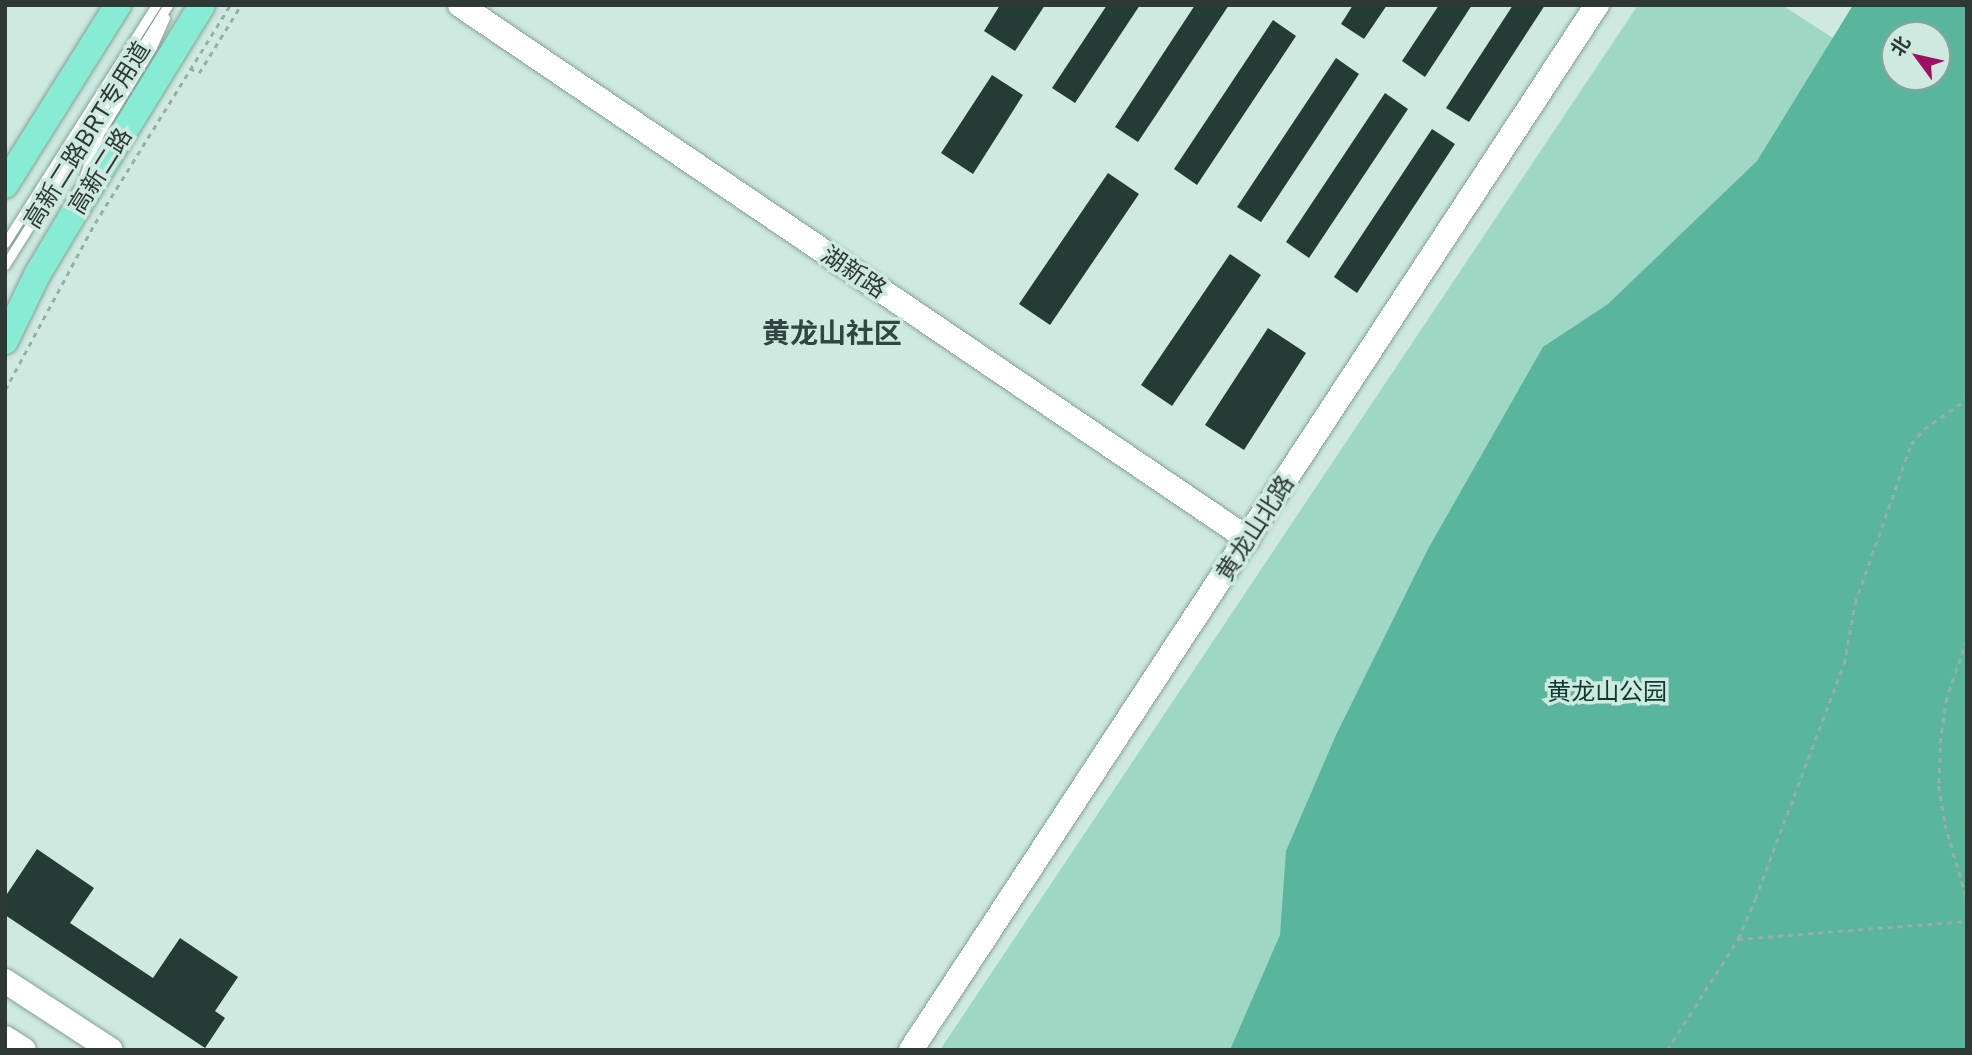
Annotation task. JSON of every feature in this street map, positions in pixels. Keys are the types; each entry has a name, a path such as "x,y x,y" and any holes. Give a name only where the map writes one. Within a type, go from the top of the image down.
{"main road":[{"path":"5,185 118,5"},
{"name":"高新二路","path":"5,341 37,275 202,5"}],"street":[{"name":"湖新路","path":"460,5 1248,539"},
{"name":"黄龙山北路","path":"911,1050 1597,5"},
{"path":"5,981 111,1050"},
{"path":"5,1038 24,1050"}],"lane":[{"name":"高新二路BRT专用道","path":"5,243 156,5"},
{"name":"高新二路BRT专用道","path":"5,265 170,5"},
{"path":"71,218 99,134 152,47 170,5"}],"path":[{"path":"5,390 95,223 230,5"},
{"path":"190,68 199,73 241,5"},
{"path":"1667,1050 1738,939 1844,664 1855,603 1906,455 1924,429 1967,399"},
{"path":"1967,640 1947,698 1941,738 1939,786 1945,824 1967,899"},
{"path":"1738,939 1967,920"}],"green space":[{"name":"黄龙山公园","path":"1638,5 1782,5 1853,51 1881,40 1881,91 1951,91 1951,21 1927,21 1967,5 1967,1050 940,1050"},
{"name":"黄龙山公园","path":"1853,5 1967,5 1967,1050 1230,1050 1280,935 1286,851 1336,735 1428,549 1543,347 1608,304 1757,161"}],"building":[{"path":"1000,5 1045,5 1015,51 984,31"},
{"path":"1107,5 1140,5 1075,103 1052,88"},
{"path":"1195,5 1229,5 1138,142 1115,127"},
{"path":"1353,5 1387,5 1364,39 1341,24"},
{"path":"1439,5 1472,5 1425,77 1402,61"},
{"path":"1513,5 1545,5 1469,122 1446,108"},
{"path":"1273,20 1296,36 1197,185 1174,169"},
{"path":"1336,58 1359,74 1261,222 1237,207"},
{"path":"992,75 1023,95 973,174 941,153"},
{"path":"1385,93 1408,109 1309,258 1286,242"},
{"path":"1432,129 1455,144 1357,293 1334,277"},
{"path":"1108,173 1139,194 1050,325 1019,304"},
{"path":"1230,254 1261,275 1172,406 1141,385"},
{"path":"1268,328 1306,353 1244,450 1205,425"},
{"path":"37,849 94,888 70,923 153,978 180,938 238,977 215,1011 225,1018 205,1048 5,915 5,897"}],"district":[{"name":"黄龙山社区","path":"832,333"}]}
